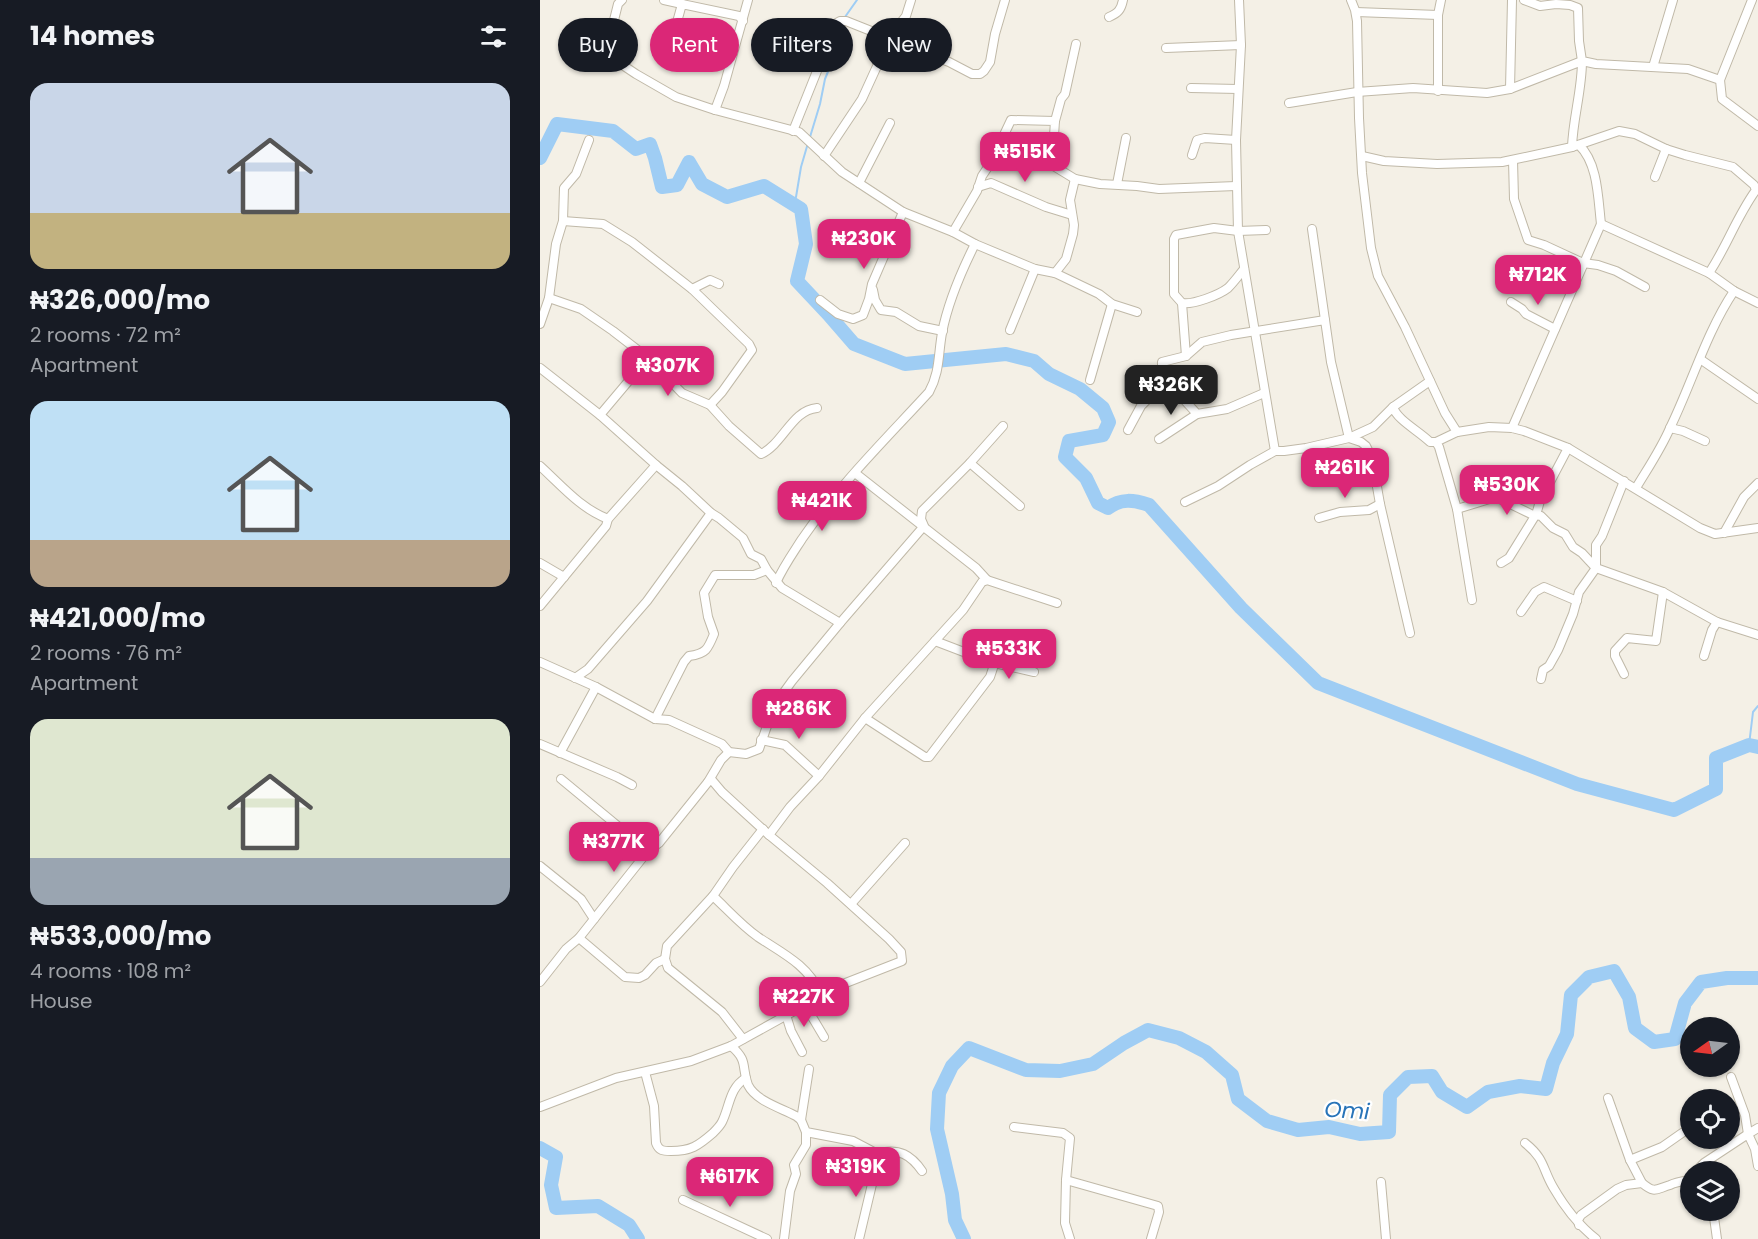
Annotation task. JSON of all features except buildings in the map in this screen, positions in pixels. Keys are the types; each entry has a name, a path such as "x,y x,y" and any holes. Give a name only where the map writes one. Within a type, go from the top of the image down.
{"street":[{"path":"664,0 739,16 743,21"},
{"path":"715,110 748,0"},
{"path":"904,18 911,0"},
{"path":"952,64 972,74 980,74 984,71 990,62 1005,0"},
{"path":"1108,17 1122,9 1124,0"},
{"path":"1239,0 1241,45 1236,140 1238,231 1275,451"},
{"path":"1351,0 1356,12 1362,156 1371,248 1378,276 1405,327 1445,413 1457,432"},
{"path":"1438,91 1438,15 1441,0"},
{"path":"1510,89 1512,0"},
{"path":"1524,0 1540,6 1563,4 1578,8 1582,78 1574,123 1575,146"},
{"path":"1653,67 1673,0"},
{"path":"1752,0 1720,80 1722,99 1731,108 1758,126"},
{"path":"617,1 608,44 615,60 636,74 675,97 799,132 843,172 903,212 953,232 975,244 1035,268 1055,273 1099,294 1112,304 1137,312"},
{"path":"678,18 682,4"},
{"path":"1356,12 1438,15"},
{"path":"793,130 817,70 820,47 828,40 833,25 843,21 865,29"},
{"path":"1076,44 1065,94 1061,99 1055,121 1052,165 1075,179 1101,184 1159,189 1236,186"},
{"path":"1166,48 1241,45"},
{"path":"1289,103 1358,92 1413,88 1488,93 1510,89 1582,61 1596,64 1688,69 1720,80"},
{"path":"824,156 862,99 874,72"},
{"path":"1191,88 1238,89"},
{"path":"953,232 982,176 1002,146 1003,137 1011,120 1055,121"},
{"path":"859,183 890,123"},
{"path":"1362,156 1384,161 1437,164 1502,162 1575,146 1619,131 1635,134 1666,148 1733,167 1757,188 1740,214 1720,256 1709,273"},
{"path":"1117,184 1126,138"},
{"path":"1192,155 1197,140 1205,138 1236,140"},
{"path":"540,324 549,298 556,244 563,221 564,188 576,174 589,140"},
{"path":"1512,428 1601,224 1596,186 1587,153 1575,146"},
{"path":"1655,177 1666,148"},
{"path":"1513,160 1514,200 1528,240 1583,263 1616,271 1645,287"},
{"path":"1055,273 1066,259 1073,234 1074,225 1070,201 1075,179"},
{"path":"978,187 991,183 1046,207 1072,215"},
{"path":"820,300 838,314 852,319 863,315 872,284 903,212"},
{"path":"563,221 603,224 632,242 692,289 749,344 752,350 710,405"},
{"path":"1601,224 1709,273 1734,291 1758,303"},
{"path":"1186,356 1182,303 1174,294 1174,239 1176,235 1214,228 1238,231 1266,230"},
{"path":"1312,229 1331,362 1349,438"},
{"path":"776,583 781,571 839,489 929,392 936,379 943,331 958,280 975,244"},
{"path":"1010,330 1035,268"},
{"path":"1182,303 1188,304 1210,297 1226,289 1244,269"},
{"path":"692,289 710,280 718,284"},
{"path":"872,284 875,300 881,310 896,312 919,326 943,331"},
{"path":"1636,488 1670,428 1700,359 1734,291"},
{"path":"549,298 581,309 648,358 682,393 710,405 729,426 761,454 770,450 798,417 817,408"},
{"path":"1511,302 1526,314 1555,329"},
{"path":"1090,380 1112,304"},
{"path":"1197,414 1172,385 1161,368 1162,362 1186,356 1202,342 1325,320"},
{"path":"600,415 648,358"},
{"path":"1700,359 1758,399"},
{"path":"540,368 600,415 711,513 743,538 751,554 760,559 776,583 840,623"},
{"path":"1185,502 1218,486 1275,451 1295,450 1349,438 1373,427 1393,407 1430,381"},
{"path":"1128,430 1141,406 1148,399 1172,385"},
{"path":"1159,439 1197,414 1227,409 1264,393"},
{"path":"1393,407 1397,415 1430,442 1457,432 1489,427 1524,431 1568,448 1700,528 1715,534 1758,528"},
{"path":"924,526 921,519 922,511 1003,426"},
{"path":"1670,428 1706,441"},
{"path":"1349,438 1366,446 1372,458 1380,504 1410,633"},
{"path":"1436,441 1457,509 1472,600"},
{"path":"1568,448 1540,501 1536,515 1541,516 1553,528 1565,534 1573,547 1596,568 1663,592 1718,622 1758,635"},
{"path":"970,463 1020,507"},
{"path":"540,606 606,526 609,519 656,465"},
{"path":"540,466 579,502 594,513 609,519"},
{"path":"855,473 976,568 987,580 1057,603"},
{"path":"1541,679 1543,670 1549,666 1564,637 1580,592 1596,568 1596,545 1602,536 1624,481"},
{"path":"1724,533 1743,497 1758,483"},
{"path":"1457,509 1496,497 1535,516 1509,558 1501,563"},
{"path":"1319,518 1340,512 1369,510 1380,504"},
{"path":"575,678 588,669 647,601 711,513"},
{"path":"540,662 596,687 655,718 669,720 722,744 729,752 746,754 759,749 774,706 792,681 924,526"},
{"path":"540,563 564,577"},
{"path":"655,718 684,662 689,656 699,655 708,649 714,634 708,617 704,593 715,575 754,575 767,570"},
{"path":"743,1039 722,1012 668,968 665,959 667,946 713,896 733,867 819,776 865,718 963,610 982,582 987,580"},
{"path":"1521,612 1535,592 1544,587 1577,601"},
{"path":"1624,674 1615,656 1615,651 1627,638 1656,641 1663,592"},
{"path":"1704,656 1712,630 1718,622"},
{"path":"935,641 990,662 1034,672"},
{"path":"865,718 925,757 929,756 990,678 993,668 990,662"},
{"path":"560,753 596,687"},
{"path":"761,740 785,744 819,776"},
{"path":"540,744 632,785"},
{"path":"540,982 566,949 579,938 648,851 658,843 708,782 721,760 729,752"},
{"path":"561,779 648,851"},
{"path":"540,1107 616,1078 691,1061 731,1046 805,1005 820,993 902,961 901,952 850,904 766,832 711,779 708,782"},
{"path":"850,904 905,843"},
{"path":"540,866 581,899 594,919"},
{"path":"713,896 740,923 802,966 820,993"},
{"path":"579,938 625,977 639,978 656,963 665,959"},
{"path":"805,1005 824,1037"},
{"path":"786,1015 802,1052"},
{"path":"731,1046 743,1060 749,1087 757,1096 801,1120"},
{"path":"783,1239 790,1191 796,1174 794,1165 806,1144 806,1132 801,1120 809,1070"},
{"path":"645,1072 654,1106 656,1143 662,1150 680,1151 699,1146 722,1124 734,1089 746,1078"},
{"path":"1731,1077 1745,1115 1758,1166"},
{"path":"1608,1098 1630,1160 1642,1183 1652,1190 1658,1190 1680,1182"},
{"path":"1014,1127 1063,1133 1070,1138 1065,1223 1070,1239"},
{"path":"1707,1161 1758,1128"},
{"path":"806,1132 853,1141 872,1151 875,1159 873,1180 859,1239"},
{"path":"1630,1160 1662,1147 1680,1134"},
{"path":"1526,1143 1539,1156 1552,1185 1579,1225 1596,1239"},
{"path":"875,1159 879,1153 884,1152 905,1154 914,1160 922,1172"},
{"path":"1066,1180 1158,1206 1159,1212 1151,1239"},
{"path":"1381,1182 1386,1239"},
{"path":"1579,1225 1578,1220 1581,1215 1617,1189 1642,1183"},
{"path":"683,1200 767,1239"},
{"path":"1715,1221 1717,1239"}],"waterway":[{"path":"845,17 857,0"},
{"path":"810,137 828,72"},
{"path":"540,158 557,124 613,131 636,149 650,144 662,187 677,185 689,162 702,184 727,197 764,186 801,209 806,244 797,281 854,344 905,364 1006,354 1034,361 1049,374 1080,389 1103,408 1109,422 1103,435 1069,441 1065,457 1086,478 1098,503 1108,508 1128,501 1149,505 1241,608 1318,683 1577,784 1674,810 1716,789 1716,758 1749,745 1758,747"},
{"path":"791,203 796,197 808,143"},
{"path":"1749,745 1753,712 1758,706"},
{"name":"Omi","path":"964,1239 955,1220 952,1194 937,1129 939,1093 952,1066 969,1048 1026,1070 1060,1071 1093,1064 1148,1030 1179,1038 1206,1052 1232,1075 1238,1099 1267,1121 1298,1130 1329,1127 1360,1134 1389,1132 1390,1095 1408,1077 1432,1076 1442,1092 1467,1107 1488,1092 1520,1086 1546,1089 1553,1063 1567,1034 1571,995 1589,977 1614,971 1629,997 1635,1028 1654,1042 1675,1039 1685,1003 1701,982 1727,978 1758,978"},
{"name":"Omi","path":"540,1148 556,1157 551,1185 556,1208 598,1206 629,1225 638,1239"}]}
